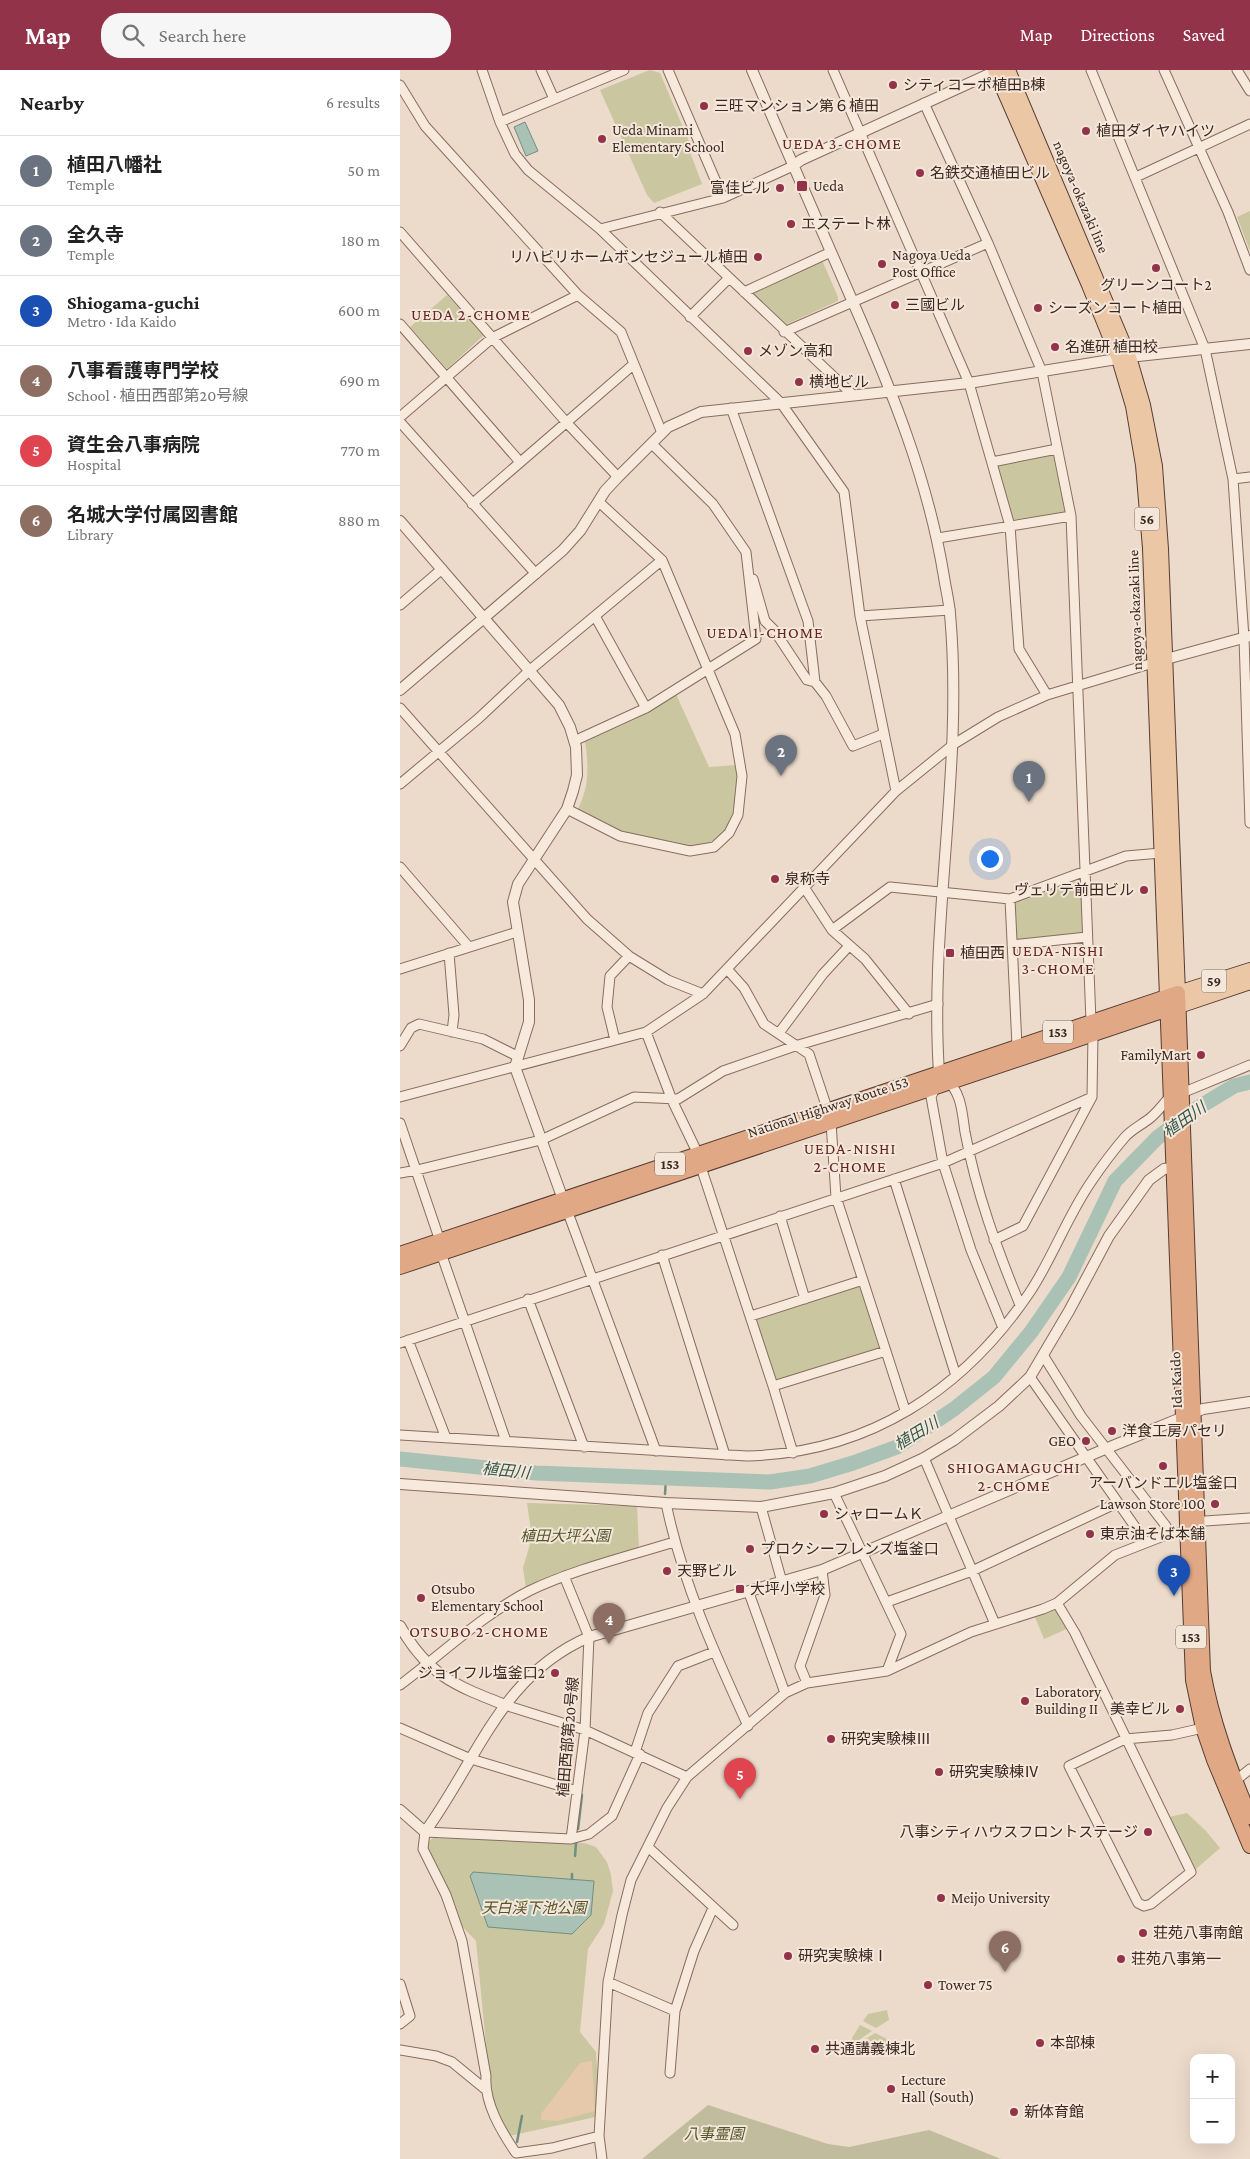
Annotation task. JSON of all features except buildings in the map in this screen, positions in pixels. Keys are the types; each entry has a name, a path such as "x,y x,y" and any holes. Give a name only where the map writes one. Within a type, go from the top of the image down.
{"highway":[{"name":"National Highway Route 153","path":"400,1267 440,1247 1173,1001"},
{"name":"Ida Kaido","path":"1173,1001 1176,1158 1188,1416 1198,1522 1203,1671 1213,1719 1250,1817"},
{"name":"National Highway Route 153","path":"830,1117 936,1088 945,1078 1017,1046 1092,1028"},
{"name":"Ida Kaido","path":"1176,1158 1188,1416 1186,1532 1193,1680 1203,1728 1214,1760 1250,1846"},
{"name":"National Highway Route 153","path":"400,1254 440,1247"}],"main road":[{"name":"nagoya-okazaki line","path":"999,70 1143,405 1155,466 1161,853 1173,1001"},
{"name":"nagoya-okazaki line","path":"1159,661 1173,1001"},
{"name":"59","path":"1173,1001 1250,970"},
{"name":"59","path":"1173,1001 1250,982"}],"street":[{"path":"482,70 500,122 515,154 528,170 600,229 781,403 844,492 860,616 896,791"},
{"path":"541,70 554,100"},
{"path":"500,122 624,70"},
{"path":"668,70 723,198"},
{"path":"752,70 892,390 921,476 938,538 950,610 955,674 954,744 938,1004 945,1078 958,1092 969,1152 994,1240 1020,1305"},
{"path":"833,70 969,383 1010,526 1019,649 1048,695"},
{"path":"600,229 660,212 723,198 793,166 801,160 860,132 999,70"},
{"path":"1091,70 1205,349 1233,479 1247,637 1250,822"},
{"path":"1164,70 1197,149 1228,212 1250,270"},
{"path":"1237,70 1250,91"},
{"path":"400,85 425,126 578,295 621,332 662,433"},
{"path":"924,103 988,243 1042,372 1071,516 1084,873 1092,1028 1092,1096 1023,1226 994,1240"},
{"path":"1136,177 1250,124"},
{"path":"660,212 728,279 853,395"},
{"path":"400,232 566,422 618,477"},
{"path":"784,332 988,243"},
{"path":"744,292 832,252"},
{"path":"690,317 728,279"},
{"path":"400,417 492,338 578,295"},
{"path":"400,324 520,462"},
{"path":"400,690 563,550 580,531 605,490 668,427 701,412 969,383 1124,358 1250,344"},
{"path":"472,504 634,364"},
{"path":"731,408 808,621 815,682 826,696 853,746 883,734"},
{"path":"400,422 536,574"},
{"path":"652,444 713,504 746,552 765,620 774,630 807,680 815,682"},
{"path":"992,462 1057,449"},
{"path":"1233,479 1250,477"},
{"path":"567,809 620,836 690,851 714,846 729,833 738,815 742,776 734,734 662,560 599,502"},
{"path":"938,538 1071,516"},
{"path":"400,521 530,670 558,705 570,727 574,741 577,775 567,809 518,884 512,902 529,1000 529,1022 515,1067 656,1451"},
{"path":"574,741 646,708 756,639 746,552"},
{"path":"400,784 438,750 479,718 530,670 662,560"},
{"path":"400,605 442,569"},
{"path":"860,616 950,610"},
{"path":"595,616 646,708"},
{"path":"400,1097 646,1032 703,994 896,791 954,744 998,717 1048,695 1077,688 1159,661 1247,637"},
{"path":"400,708 587,919 629,956 668,980 703,994"},
{"path":"832,930 890,887 1010,899 1126,856 1161,853"},
{"path":"400,867 469,947"},
{"path":"804,887 832,930 865,959 909,1014"},
{"path":"1010,899 1017,1046"},
{"path":"401,966 517,932"},
{"path":"1012,945 1087,937"},
{"path":"779,1033 823,974 849,946"},
{"path":"450,953 454,1015 452,1032"},
{"path":"615,1040 607,1007 610,976 629,956"},
{"path":"727,969 744,988 764,1024 809,1054 830,1117 836,1197 905,1410"},
{"path":"400,1172 417,1170 541,1140 634,1097 678,1099 723,1071 795,1046 938,1004"},
{"path":"400,1046 411,1028 419,1024 483,1039 517,1056"},
{"path":"646,1032 672,1100 699,1160 751,1316 793,1453"},
{"path":"400,1435 754,1456 793,1453 855,1438 945,1387 1003,1328 1031,1290 1089,1184 1126,1136 1176,1102 1250,1065"},
{"path":"936,1088 931,1097 943,1163 971,1250 1003,1328"},
{"path":"446,1438 404,1342 528,1299 943,1163 1092,1096"},
{"path":"400,1123 506,1441"},
{"path":"400,1484 666,1503 761,1507 834,1493 870,1482 924,1458 979,1422 1030,1377 1115,1228 1148,1180 1176,1158"},
{"path":"894,1179 956,1376"},
{"path":"780,1216 804,1298"},
{"path":"662,1255 725,1455"},
{"path":"751,1316 863,1280"},
{"path":"528,1299 584,1447"},
{"path":"773,1386 886,1351"},
{"path":"1043,1355 1081,1416 1166,1526 1166,1534"},
{"path":"1030,1377 1085,1459 1145,1541"},
{"path":"599,2136 552,2148 516,2153 501,2130 486,2093 486,2076 462,1941 446,1896 423,1848 425,1832 516,1689 539,1666 556,1654 589,1637 822,1570 1105,1449 1203,1410 1250,1402"},
{"path":"924,1458 994,1624"},
{"path":"834,1493 901,1634 887,1671"},
{"path":"666,1503 674,1542 696,1606 714,1652 748,1726"},
{"path":"887,1602 972,1571 1118,1503"},
{"path":"761,1507 782,1582"},
{"path":"602,2159 599,2136 608,1982 631,1880 667,1808 687,1778 785,1694 807,1683 887,1671 994,1624 1027,1615 1057,1603 1115,1554 1145,1541 1166,1534 1186,1532 1198,1522 1250,1518"},
{"path":"400,1686 496,1610 529,1592 564,1576 674,1542"},
{"path":"807,1683 800,1666 825,1595 822,1570"},
{"path":"564,1576 589,1637"},
{"path":"750,1592 785,1694"},
{"path":"1057,1603 1075,1633 1125,1739 1191,1872 1151,1904 1144,1906 1138,1903 1069,1766 1125,1739 1172,1735 1203,1728"},
{"path":"400,1626 413,1648 427,1665 456,1685 505,1705 585,1730 638,1753 687,1778"},
{"name":"植田西部第20号線","path":"572,1839 585,1730 589,1637"},
{"path":"400,1810 425,1832 572,1839 589,1834 612,1816 638,1753 648,1714 678,1666 714,1652"},
{"path":"400,1728 471,1759 577,1790"},
{"path":"1235,1781 1250,1769"},
{"path":"648,1847 733,1925"},
{"path":"670,2073 675,2011 694,1951 714,1908"},
{"path":"608,1982 675,2011"},
{"path":"400,1984 410,2016 400,2024"},
{"path":"400,2050 436,2056 452,2062 486,2093"},
{"path":"552,2148 554,2159"}],"green space":[{"path":"650,70 660,73 693,151 690,152 702,184 654,203 647,195 600,90"},
{"path":"1250,211 1250,251 1237,217"},
{"path":"822,260 838,301 785,325 753,294 753,290"},
{"path":"447,295 484,335 447,369 410,327"},
{"path":"1053,454 1065,512 1012,520 996,466"},
{"path":"676,694 709,767 737,765 736,802 730,822 717,838 700,846 679,848 636,837 578,809 582,801 587,777 585,742 636,719"},
{"path":"1076,881 1080,883 1083,934 1015,941 1014,904"},
{"path":"861,1283 879,1349 776,1381 756,1318"},
{"name":"植田大坪公園","path":"527,1503 637,1506 639,1549 559,1572 526,1588 523,1568 532,1537"},
{"path":"1055,1608 1069,1628 1044,1639 1035,1617"},
{"path":"1187,1813 1220,1848 1196,1869 1169,1817"},
{"name":"天白渓下池公園","path":"433,1838 584,1843 596,1847 607,1862 613,1891 604,1924 588,1949 580,2032 596,2052 600,2116 509,2136 491,2096 476,1941 460,1924 427,1850 427,1843"},
{"path":"887,2010 889,2020 876,2028 863,2021 868,2014"},
{"path":"860,2025 872,2031 853,2044 852,2038"},
{"path":"875,2033 893,2042 894,2048 855,2056 853,2047"},
{"name":"八事霊園","path":"708,2105 828,2144 849,2147 929,2130 1001,2159 642,2159"}],"sand":[{"path":"592,2061 595,2111 558,2121 541,2120 541,2114 580,2063"}],"shaded area":[{"path":"525,122 538,151 526,156 514,127"},
{"path":"473,1872 594,1881 591,1915 572,1934 488,1927 470,1876"}],"waterway":[{"name":"植田川","path":"400,1459 536,1473 770,1482 810,1476 897,1447 954,1409 994,1377 1031,1332 1069,1277 1115,1181 1157,1138 1191,1112 1234,1086 1250,1082"},
{"path":"665,1494 666,1478"},
{"path":"578,1829 582,1795"},
{"path":"575,1856 576,1843"},
{"path":"572,1874 572,1879"},
{"path":"517,2142 522,2116"}],"place":[{"name":"シティコーポ植田B棟","path":"893,85"},
{"name":"三旺マンション第６植田","path":"704,106"},
{"name":"植田ダイヤハイツ","path":"1086,131"},
{"name":"Ueda Minami Elementary School","path":"602,139"},
{"name":"名鉄交通植田ビル","path":"920,173"},
{"name":"Ueda","path":"802,186"},
{"name":"富佳ビル","path":"780,188"},
{"name":"エステート林","path":"791,224"},
{"name":"リハビリホームボンセジュール植田","path":"758,257"},
{"name":"Nagoya Ueda Post Office","path":"882,264"},
{"name":"グリーンコート2","path":"1156,268"},
{"name":"三國ビル","path":"895,305"},
{"name":"シーズンコート植田","path":"1038,308"},
{"name":"名進研 植田校","path":"1055,347"},
{"name":"メゾン高和","path":"748,351"},
{"name":"横地ビル","path":"799,382"},
{"name":"全久寺","path":"781,776"},
{"name":"植田八幡社","path":"1029,802"},
{"name":"泉称寺","path":"775,879"},
{"name":"ヴェリテ前田ビル","path":"1144,890"},
{"name":"植田西","path":"950,953"},
{"name":"FamilyMart","path":"1201,1055"},
{"name":"洋食工房パセリ","path":"1112,1431"},
{"name":"GEO","path":"1086,1441"},
{"name":"アーバンドエル塩釜口","path":"1163,1466"},
{"name":"Lawson Store 100","path":"1215,1504"},
{"name":"シャロームＫ","path":"824,1514"},
{"name":"東京油そば本舗","path":"1090,1534"},
{"name":"プロクシーフレンズ塩釜口","path":"750,1549"},
{"name":"天野ビル","path":"667,1571"},
{"name":"大坪小学校","path":"740,1589"},
{"name":"Shiogama-guchi","path":"1174,1596"},
{"name":"Otsubo Elementary School","path":"421,1598"},
{"name":"八事看護専門学校","path":"609,1644"},
{"name":"ジョイフル塩釜口2","path":"555,1673"},
{"name":"Laboratory Building II","path":"1025,1701"},
{"name":"美幸ビル","path":"1180,1709"},
{"name":"研究実験棟Ⅲ","path":"831,1739"},
{"name":"研究実験棟Ⅳ","path":"939,1772"},
{"name":"資生会八事病院","path":"740,1799"},
{"name":"八事シティハウスフロントステージ","path":"1148,1832"},
{"name":"Meijo University","path":"941,1898"},
{"name":"荘苑八事南館","path":"1143,1933"},
{"name":"研究実験棟Ⅰ","path":"788,1956"},
{"name":"荘苑八事第一","path":"1121,1959"},
{"name":"名城大学付属図書館","path":"1005,1972"},
{"name":"Tower 75","path":"928,1985"},
{"name":"本部棟","path":"1040,2043"},
{"name":"共通講義棟北","path":"815,2049"},
{"name":"Lecture Hall (South)","path":"891,2089"},
{"name":"新体育館","path":"1014,2112"}],"district":[{"name":"UEDA 3-CHOME","path":"842,143"},
{"name":"UEDA 2-CHOME","path":"471,314"},
{"name":"UEDA 1-CHOME","path":"765,632"},
{"name":"UEDA-NISHI 3-CHOME","path":"1058,959"},
{"name":"UEDA-NISHI 2-CHOME","path":"850,1157"},
{"name":"SHIOGAMAGUCHI 2-CHOME","path":"1014,1476"},
{"name":"OTSUBO 2-CHOME","path":"479,1631"}]}
